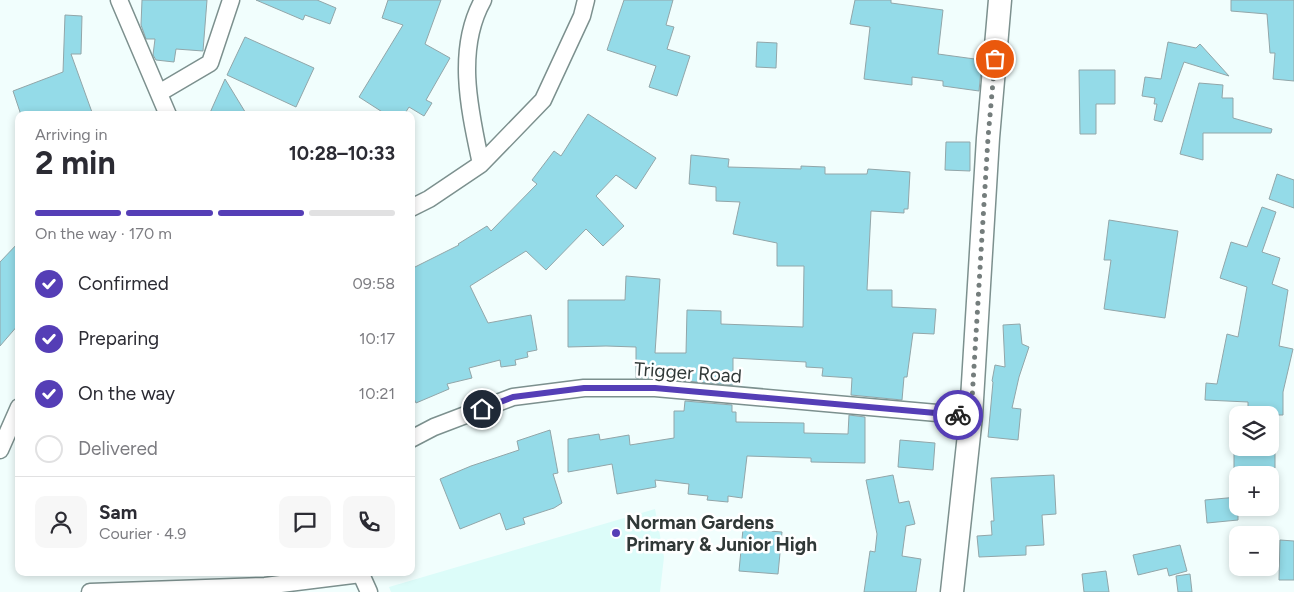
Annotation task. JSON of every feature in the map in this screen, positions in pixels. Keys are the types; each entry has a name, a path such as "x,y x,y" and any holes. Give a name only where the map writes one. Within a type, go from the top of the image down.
{"main road":[{"path":"952,592 971,416 988,138 1000,0"}],"street":[{"path":"119,0 166,111"},
{"path":"159,93 210,63 231,0"},
{"path":"481,164 470,111 467,82 469,36 475,14 482,0"},
{"path":"415,206 429,199 481,164 543,100 582,16 586,0"},
{"name":"Trigger Road","path":"415,437 434,427 513,397 584,388 655,388 971,416"},
{"path":"0,450 15,416"},
{"path":"90,592 265,586 338,576"},
{"path":"361,576 369,592"}],"shaded area":[{"name":"Norman Gardens Primary & Junior High","path":"655,509 664,557 660,592 391,592 389,587"}],"building":[{"path":"142,0 207,0 203,51 176,49 174,62 156,60 153,55 155,39 146,39 141,25"},
{"path":"256,0 317,0 336,8 330,24 305,15 303,20"},
{"path":"388,0 441,0 425,44 450,58 426,100 432,103 424,116 409,107 406,111 381,111 359,97 403,25 382,18"},
{"path":"624,0 673,0 666,25 674,27 667,49 690,56 677,96 649,87 656,66 607,50"},
{"path":"855,0 891,0 891,3 943,10 938,54 982,60 979,91 943,86 943,81 912,77 912,85 864,79 870,27 850,24"},
{"path":"1231,0 1294,0 1294,81 1273,79 1275,53 1270,53 1267,14 1231,11"},
{"path":"65,15 82,16 81,54 71,54 92,111 20,111 13,91 63,72"},
{"path":"245,37 314,68 296,107 227,75"},
{"path":"757,42 777,43 776,68 756,67"},
{"path":"1168,42 1196,48 1200,44 1229,76 1184,62 1162,122 1154,120 1157,104 1154,104 1155,98 1142,96 1145,77 1161,79"},
{"path":"1079,70 1115,70 1115,104 1096,104 1096,134 1080,134"},
{"path":"225,79 245,111 211,111"},
{"path":"1199,83 1223,85 1222,98 1233,98 1233,118 1272,129 1271,133 1203,133 1203,160 1180,154"},
{"path":"588,114 656,158 636,189 616,175 596,196 624,226 603,246 586,229 546,270 526,251 470,286 488,323 531,315 537,350 527,352 528,357 515,360 516,365 501,367 500,360 469,368 472,378 447,384 449,389 416,403 415,267 459,245 487,226 491,231 537,184 532,180 554,151 561,156"},
{"path":"946,142 970,142 970,171 945,170"},
{"path":"691,155 729,159 728,167 801,169 801,166 825,167 825,174 867,174 868,169 910,172 908,209 904,209 904,213 871,211 867,290 892,290 892,307 936,309 934,334 913,333 907,377 904,377 902,400 851,395 852,378 822,376 823,368 806,367 806,362 733,358 733,385 685,381 685,378 636,378 636,347 568,347 568,300 625,300 626,276 660,279 655,353 686,353 687,310 721,311 721,324 803,327 804,266 777,266 777,243 733,234 740,202 716,201 716,187 689,184"},
{"path":"1277,174 1294,180 1294,208 1269,199"},
{"path":"1262,207 1276,212 1262,252 1280,258 1272,284 1288,290 1279,346 1293,349 1283,392 1283,415 1279,415 1279,406 1248,406 1248,402 1205,400 1206,383 1217,384 1227,334 1238,337 1247,287 1220,278 1231,242 1247,247"},
{"path":"1109,220 1178,231 1165,318 1104,309 1111,260 1104,260"},
{"path":"15,246 15,329 0,346 0,262"},
{"path":"1020,324 1022,344 1029,347 1019,377 1012,408 1021,409 1018,440 988,437 995,365 1005,367 1003,325"},
{"path":"685,401 732,405 732,412 736,412 736,422 804,423 804,433 848,434 849,415 865,417 865,463 811,462 811,458 747,456 742,498 728,496 728,502 707,500 708,496 688,494 689,484 655,480 656,487 617,494 612,464 568,472 568,439 599,434 600,440 629,435 630,445 674,438 674,411 684,411"},
{"path":"550,430 558,473 553,474 562,503 554,508 523,518 525,524 506,530 500,513 460,529 440,479 471,466 519,450 517,441"},
{"path":"900,440 935,443 933,470 898,467"},
{"path":"1234,456 1275,456 1275,466 1234,466"},
{"path":"893,475 899,503 909,501 915,524 906,526 902,556 921,559 916,592 864,592 870,551 875,552 877,534 866,480"},
{"path":"1054,475 1056,514 1042,515 1044,545 1026,546 1026,555 979,557 977,536 992,535 991,521 994,521 991,478"},
{"path":"1229,498 1229,516 1238,516 1238,520 1207,523 1205,500"},
{"path":"743,529 782,532 778,574 739,571"},
{"path":"1280,540 1294,541 1294,580 1279,580"},
{"path":"1180,545 1187,571 1169,576 1167,568 1138,575 1133,555"},
{"path":"1106,571 1109,592 1084,592 1082,574"},
{"path":"1190,574 1192,592 1178,592 1176,576"}],"way so far":[{"path":"958,415 971,416 988,138 995,59"}],"place":[{"name":"Norman Gardens Primary & Junior High","path":"616,533"}],"route":[{"path":"482,409 513,397 584,388 655,388 958,415"}]}
